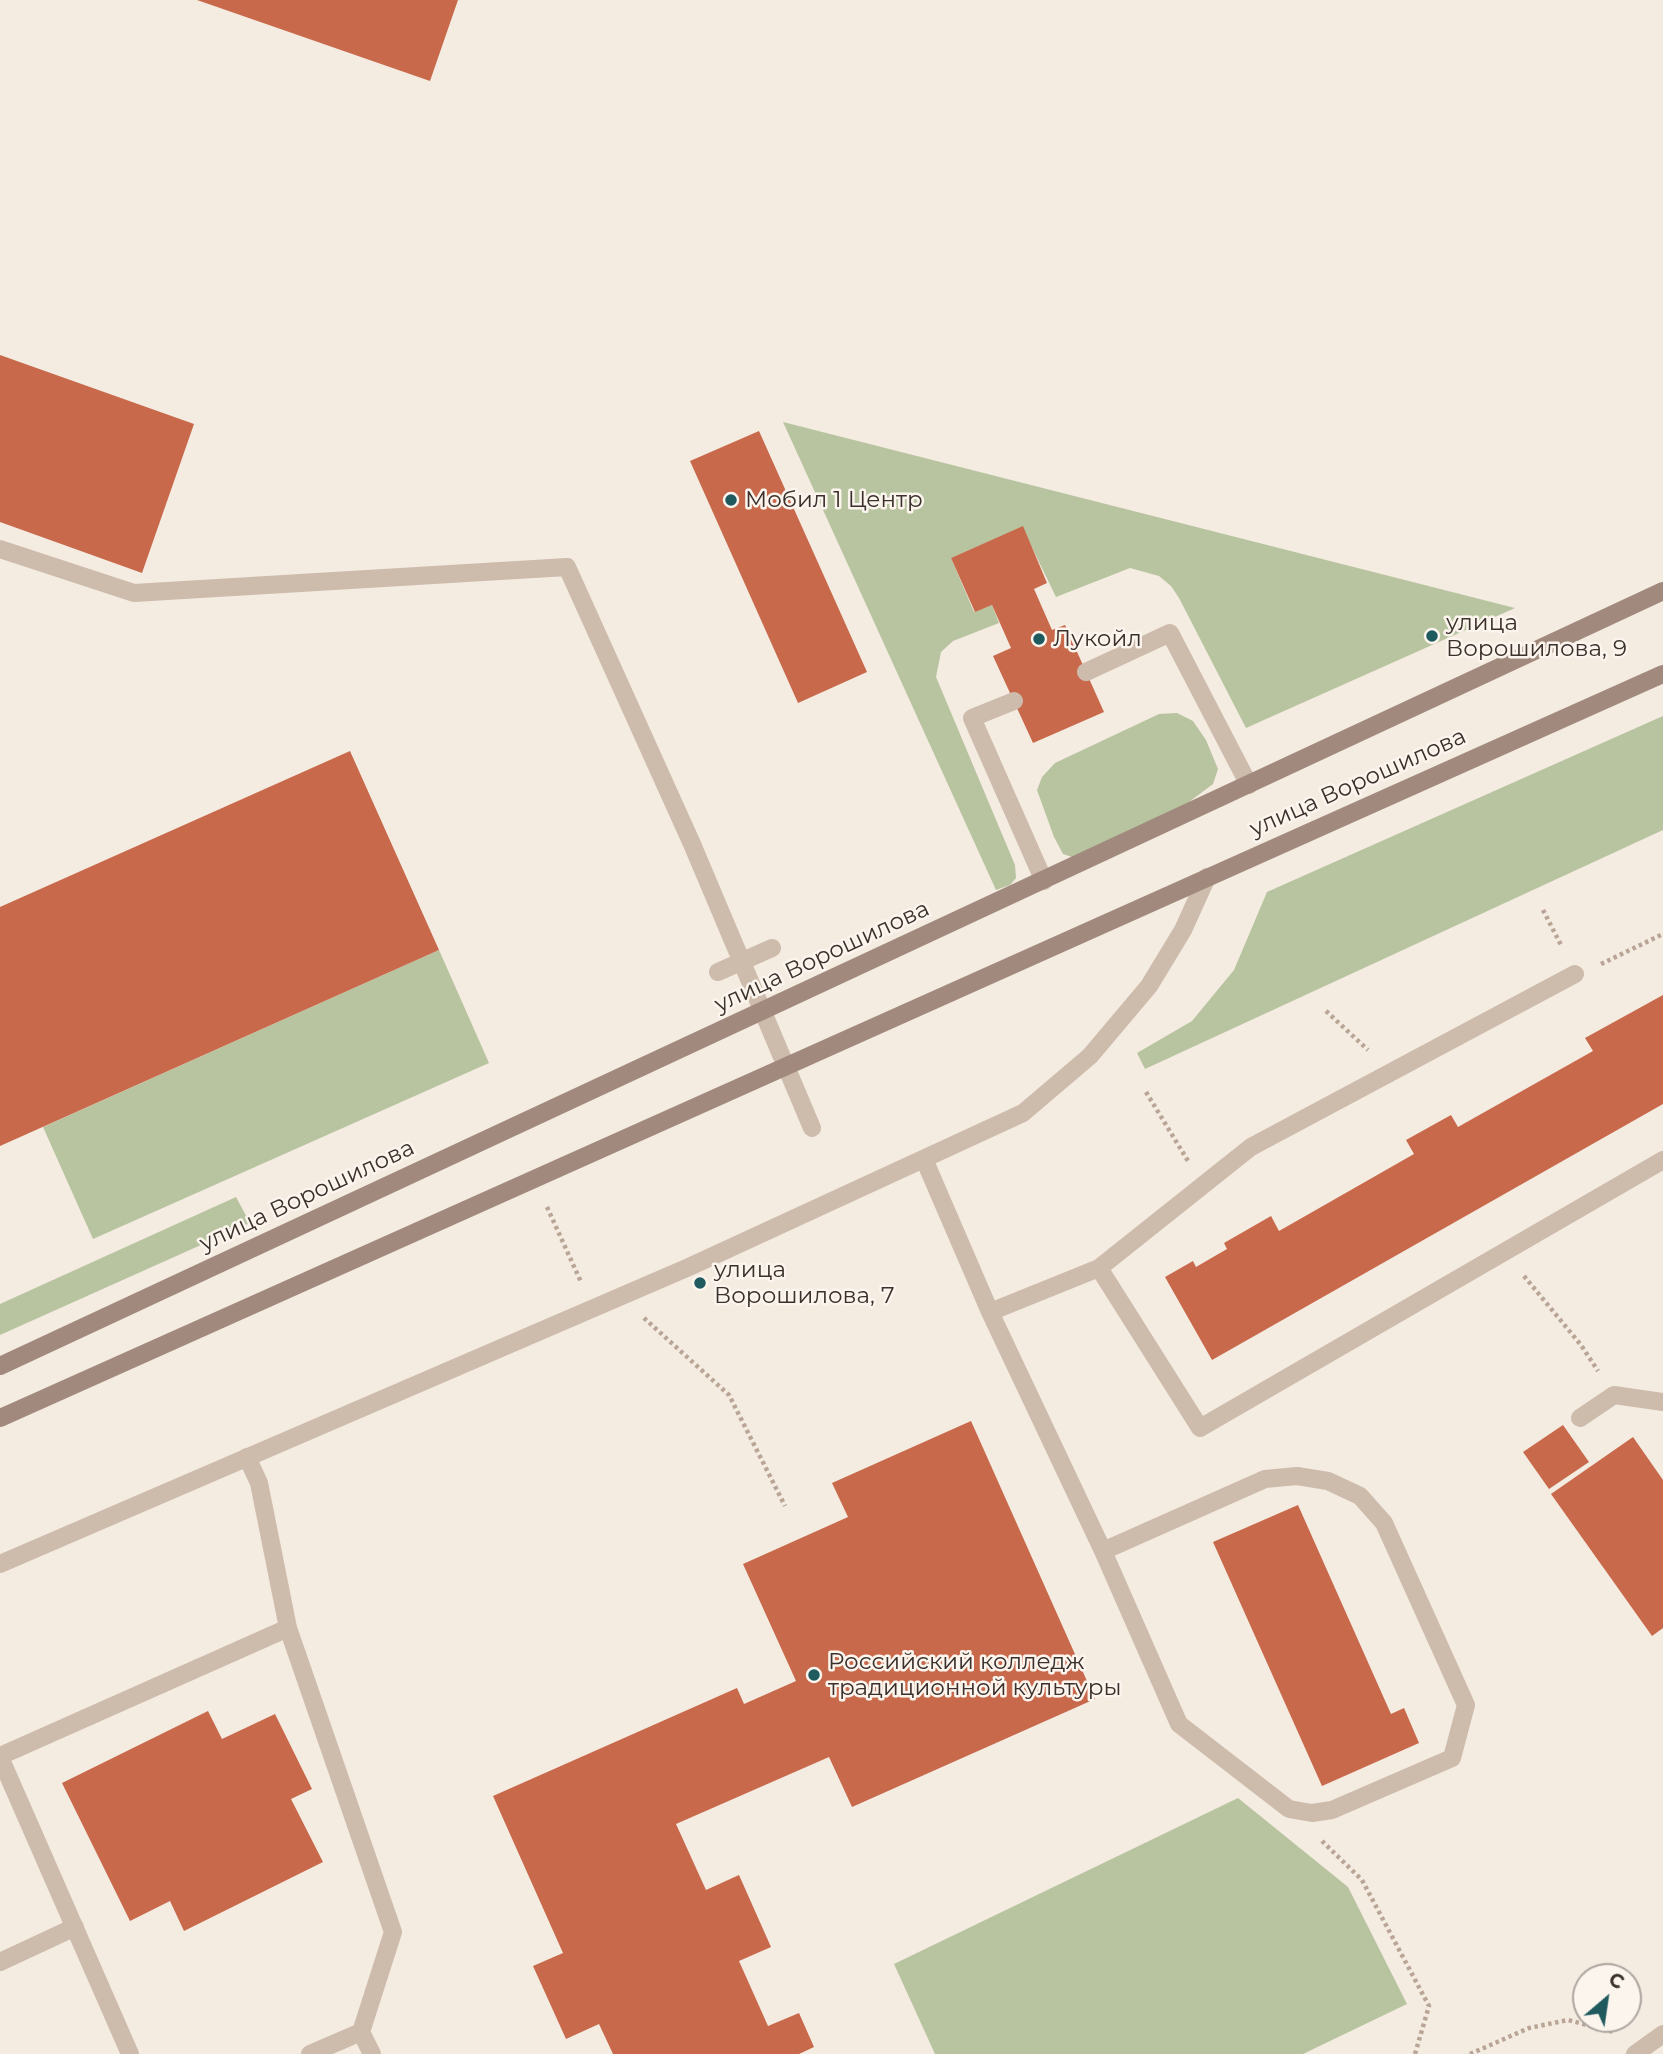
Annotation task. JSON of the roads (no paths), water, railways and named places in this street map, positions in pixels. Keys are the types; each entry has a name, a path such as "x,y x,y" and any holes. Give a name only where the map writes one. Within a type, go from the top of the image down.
{"street":[{"path":"0,549 134,593 567,567 692,844 812,1128"},
{"name":"улица Ворошилова","path":"0,1366 1663,591"},
{"path":"1086,671 1170,633 1249,785"},
{"name":"улица Ворошилова","path":"0,1418 1663,674"},
{"path":"1014,701 972,718 1044,881"},
{"path":"0,1564 689,1266 1023,1113 1090,1056 1149,985 1184,930 1207,877"},
{"path":"718,972 772,948"},
{"path":"990,1312 1099,1268 1251,1147 1575,974"},
{"path":"924,1159 990,1312 1103,1551 1179,1724 1289,1809 1312,1813 1332,1810 1452,1758 1466,1705 1384,1523 1360,1496 1328,1481 1297,1476 1265,1479 1103,1551"},
{"path":"1099,1268 1200,1428 1663,1160"},
{"path":"1580,1419 1614,1395 1663,1402"},
{"path":"247,1457 259,1483 288,1628 393,1932 361,2032 372,2054"},
{"path":"130,2054 0,1756 288,1628"},
{"path":"0,1962 75,1927"},
{"path":"310,2054 361,2032"},
{"path":"1640,2050 1663,2034"}],"place":[{"name":"Мобил 1 Центр","path":"731,500"},
{"name":"улица Ворошилова, 9","path":"1432,636"},
{"name":"Лукойл","path":"1039,639"},
{"name":"улица Ворошилова, 7","path":"700,1283"},
{"name":"Российский колледж традиционной культуры","path":"814,1675"}]}
